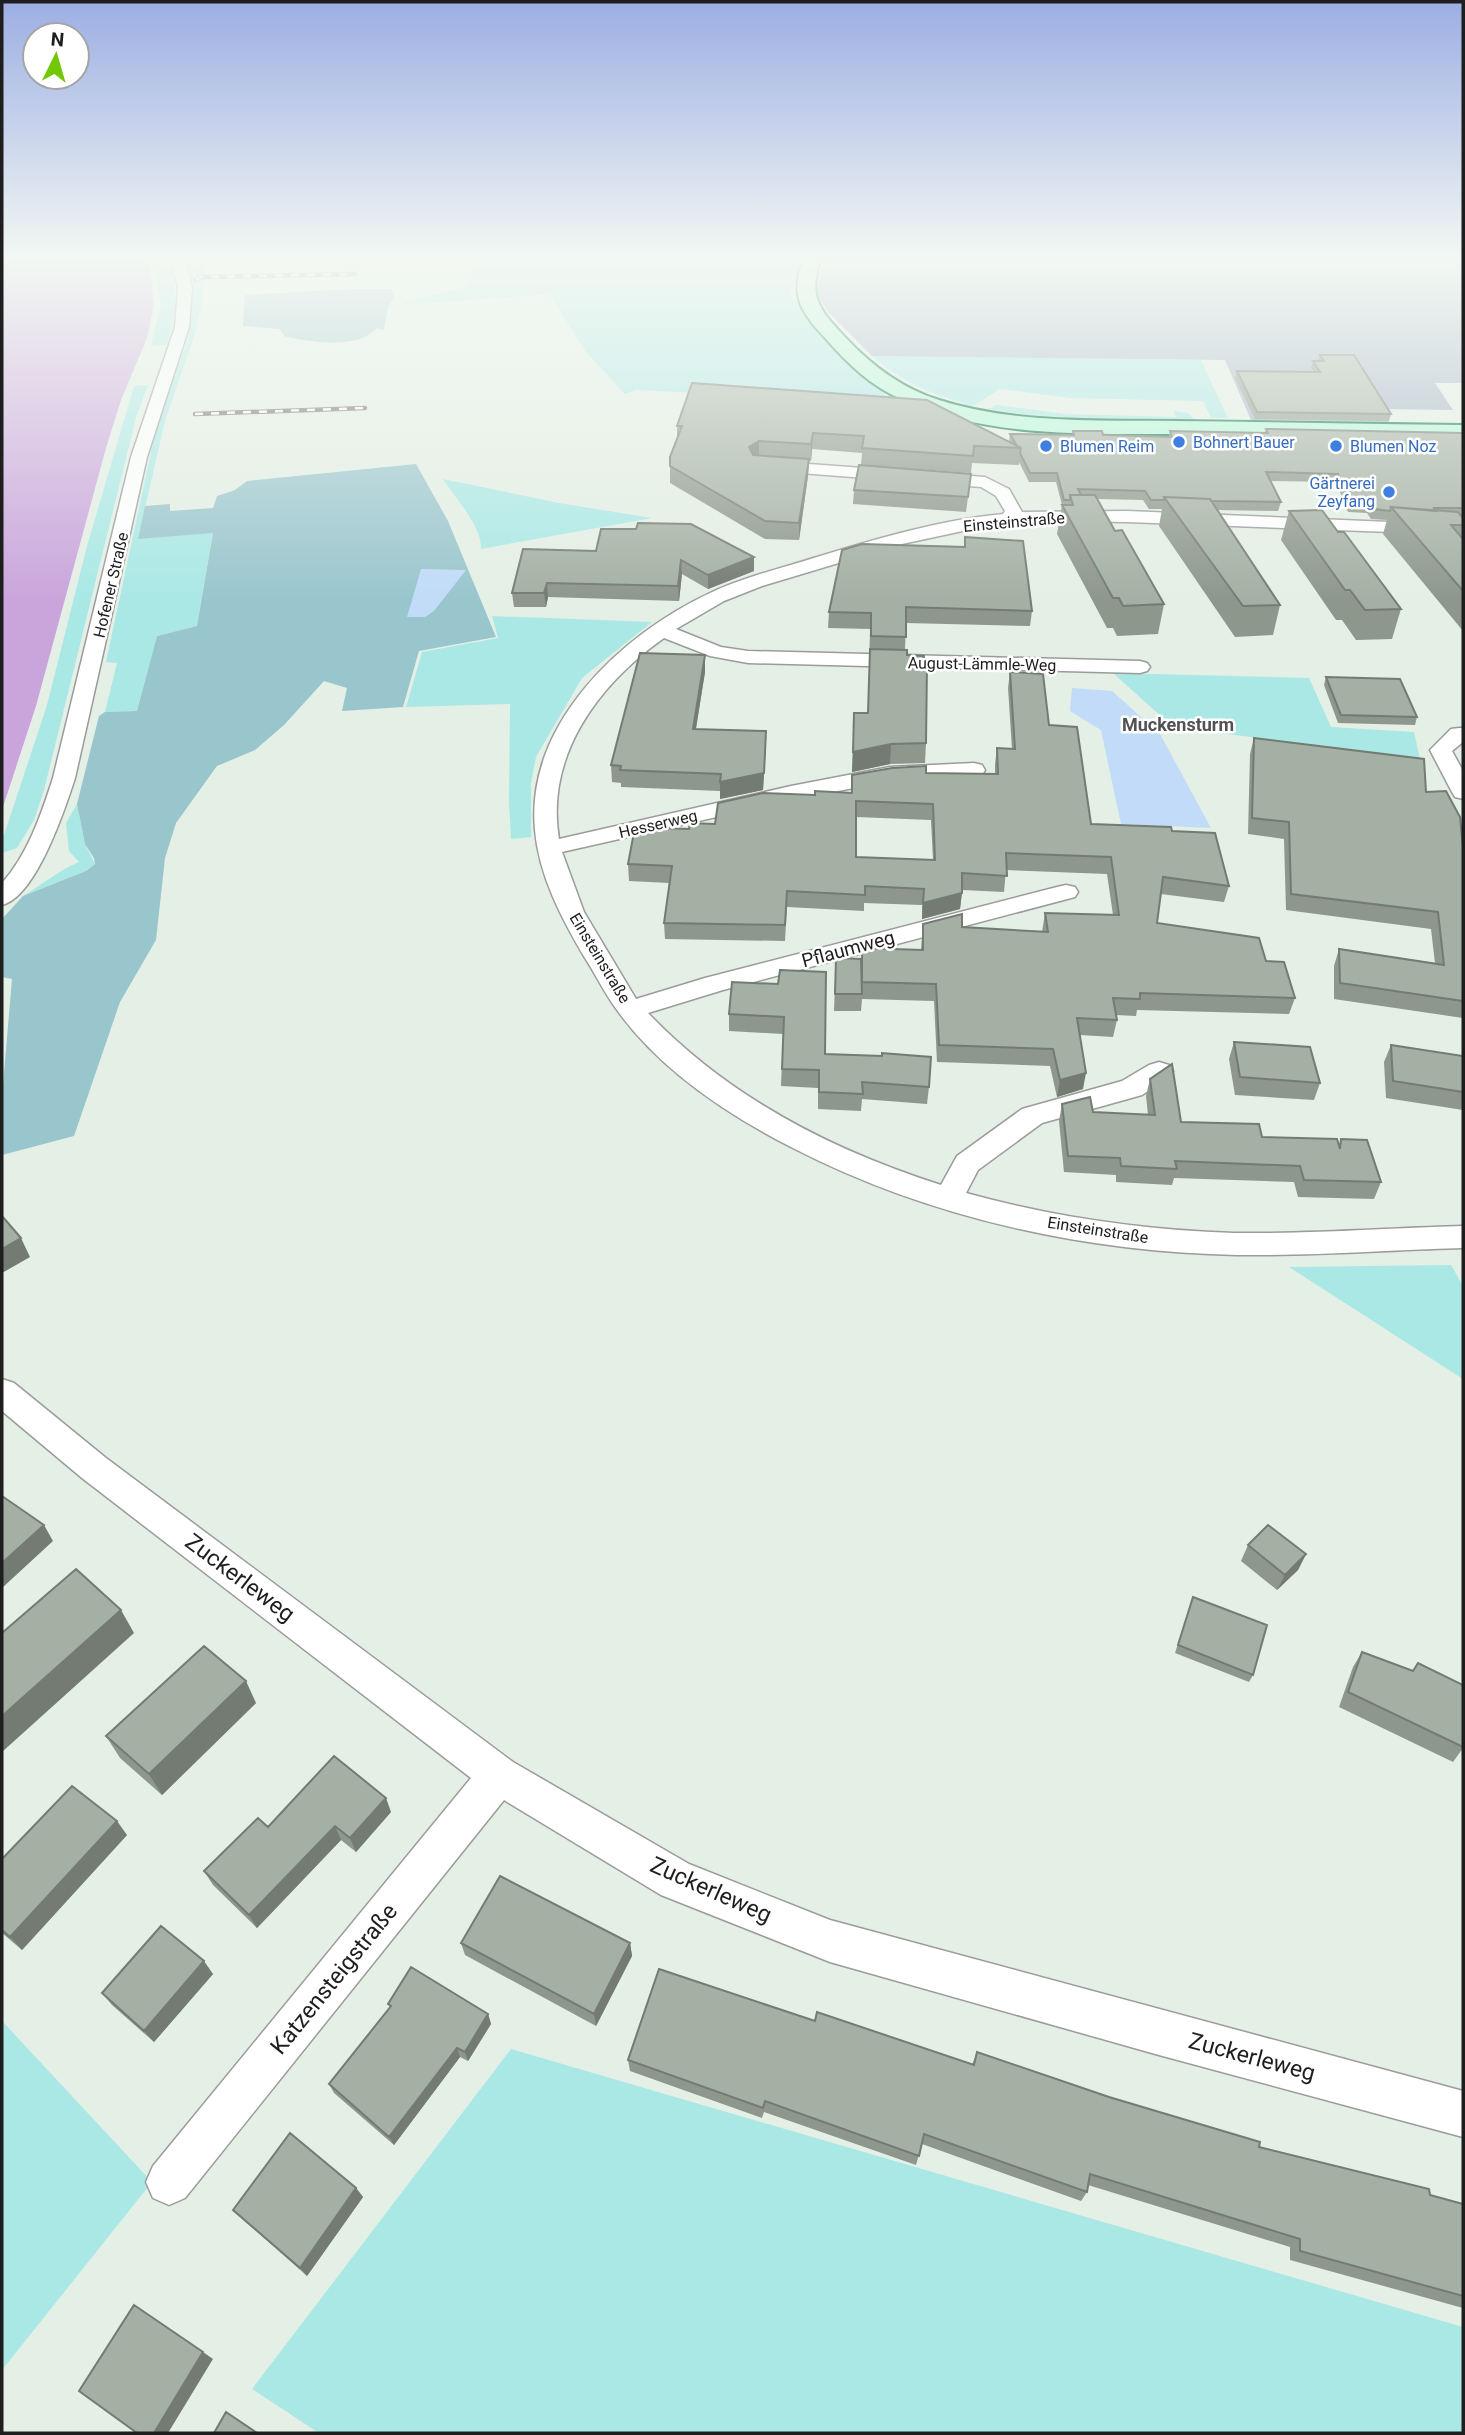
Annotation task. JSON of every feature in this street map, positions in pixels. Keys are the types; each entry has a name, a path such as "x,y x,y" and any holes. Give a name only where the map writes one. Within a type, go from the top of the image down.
{"street":[{"name":"Hofener Straße","path":"2,898 23,874 50,822 64,778 139,457 149,420 167,375"},
{"path":"873,375 907,395 946,408 995,419 1057,426 1463,431"},
{"path":"759,465 985,482 1003,493 1014,511 1009,520"},
{"name":"Einsteinstraße","path":"1463,533 1232,521 1062,517 1009,520 982,522 882,544 746,585 707,602 640,644 595,687 570,726 549,772 545,823 573,918 630,1010 695,1072 769,1122 853,1164 948,1199 1028,1219 1157,1239 1264,1244 1463,1237"},
{"name":"August-Lämmle-Weg","path":"661,631 717,652 748,657 1140,667"},
{"path":"1463,734 1459,734 1441,750 1463,792"},
{"name":"Hesserweg","path":"550,847 582,842 791,793 890,774 974,770"},
{"name":"Pflaumweg","path":"630,1010 714,984 1066,892"},
{"path":"948,1199 967,1163 1032,1116 1132,1088 1158,1071"},
{"name":"Zuckerleweg","path":"2,1392 94,1468 499,1775 676,1880 830,1941 1463,2114"},
{"name":"Katzensteigstraße","path":"169,2182 499,1775"}],"shaded area":[{"path":"2,375 132,375 106,448 36,706 2,810"},
{"path":"175,375 181,375 165,421 138,538 213,532 197,626 157,636 137,711 105,712 117,663 106,662 159,415"},
{"path":"607,375 866,375 885,389 885,399 875,402 636,390 625,394"},
{"path":"896,375 1208,375 1228,418 1211,418 1203,401 1071,398 1000,389 973,406 920,387"},
{"path":"1231,375 1463,375 1463,383 1435,383 1453,410 1382,409 1389,422 1251,420"},
{"path":"148,385 137,414 44,790 34,820 17,848 2,853 2,841 47,705 87,546 134,386"},
{"path":"996,405 1066,414 1176,417 1174,411 1188,413 1195,420 1066,420 988,409"},
{"path":"416,464 448,521 496,637 419,651 403,707 342,711 347,688 324,681 284,725 255,750 217,766 176,823 165,858 156,940 120,1002 74,1136 2,1155 2,1097 12,979 2,977 2,919 23,896 86,871 95,864 85,844 77,804 99,716 105,712 137,711 157,636 197,626 213,533 138,539 145,506 170,504 170,511 213,508 217,496 235,490 247,481"},
{"path":"443,479 559,503 652,518 481,549 473,522"},
{"path":"421,569 466,570 434,611 425,617 407,617"},
{"path":"492,616 652,622 582,678 536,757 531,783 531,837 511,839 510,704 406,707 422,652 498,638"},
{"path":"1113,673 1309,678 1331,727 1414,732 1420,759 1173,727"},
{"path":"1072,688 1112,691 1160,734 1211,828 1121,824 1101,730 1070,711"},
{"path":"77,804 85,844 95,864 86,871 23,896 79,862 69,851 66,823"},
{"path":"1451,1265 1463,1286 1463,1379 1289,1267"},
{"path":"2,2021 152,2182 2,2370"},
{"path":"511,2049 1463,2327 1463,2433 319,2433 252,2389"}],"building":[{"path":"1239,375 1366,375 1391,414 1257,412"},
{"path":"692,383 927,400 1021,448 974,446 973,456 862,448 864,436 813,433 811,444 759,441 749,447 753,455 809,459 799,523 765,521 670,466 670,457 682,426 677,426"},
{"path":"1266,429 1463,433 1463,508 1434,508 1436,511 1391,507 1390,511 1374,509 1370,504 1350,503 1338,474 1266,472 1281,502 1164,497 1164,500 1151,500 1145,491 1078,489 1081,495 1070,495 1070,500 1064,500 1057,473 1030,473 1020,453 1021,448 1010,434 1074,435 1073,431 1102,431 1103,435 1172,437 1170,431 1268,433"},
{"path":"859,465 971,474 968,497 854,490"},
{"path":"1070,495 1095,495 1115,531 1122,530 1164,604 1123,606 1119,598 1113,598 1062,505 1073,505"},
{"path":"1164,497 1210,499 1280,605 1243,606"},
{"path":"1391,507 1458,512 1463,518 1463,525 1451,525 1463,539 1463,591"},
{"path":"1322,510 1338,532 1344,532 1401,609 1365,610 1350,590 1345,590 1289,511"},
{"path":"638,523 691,524 754,557 708,575 681,560 678,586 547,583 544,593 512,593 523,549 596,551 601,529 636,529"},
{"path":"965,537 1023,541 1032,611 906,607 906,637 871,636 871,613 829,612 842,550 862,544 965,547"},
{"path":"870,649 907,650 907,655 924,656 924,665 927,665 926,743 891,744 853,752 854,713 868,713"},
{"path":"640,653 705,655 693,729 766,731 764,773 720,782 721,774 620,770 621,766 611,765"},
{"path":"1010,672 1043,674 1049,725 1077,727 1091,824 1171,827 1172,831 1215,833 1229,886 1163,877 1157,923 1259,938 1266,961 1284,962 1295,998 1140,993 1140,999 1113,998 1117,1020 1077,1018 1086,1073 1060,1080 1053,1049 939,1045 936,984 862,982 862,948 923,950 923,924 962,914 962,927 1048,932 1045,913 1119,915 1111,857 1006,853 1007,876 962,873 962,893 923,903 924,889 865,886 865,895 787,891 785,925 664,923 672,866 628,864 635,827 689,829 690,823 715,824 718,803 763,793 852,793 852,775 892,768 926,766 926,773 998,774 997,748 1015,749","holes":["856,801 933,804 935,860 856,857"]},
{"path":"1326,677 1400,679 1417,717 1341,715"},
{"path":"1254,738 1424,759 1426,792 1446,791 1460,817 1463,847 1463,1001 1340,983 1339,949 1444,965 1438,912 1291,894 1289,822 1252,818"},
{"path":"836,958 861,959 862,994 835,994"},
{"path":"780,970 826,972 825,1054 882,1056 882,1053 931,1057 929,1087 862,1082 863,1094 819,1092 819,1070 782,1069 784,1017 729,1014 732,982 778,984"},
{"path":"1234,1042 1310,1047 1320,1083 1240,1077"},
{"path":"1391,1045 1463,1056 1463,1092 1393,1081"},
{"path":"1172,1064 1181,1122 1259,1124 1262,1137 1337,1139 1340,1149 1341,1139 1367,1140 1381,1182 1304,1180 1300,1166 1175,1161 1177,1169 1121,1166 1120,1158 1068,1156 1062,1104 1090,1097 1093,1112 1155,1115 1150,1079"},
{"path":"2,1216 21,1238 2,1249"},
{"path":"2,1496 44,1525 2,1563"},
{"path":"1268,1525 1306,1554 1285,1575 1248,1545"},
{"path":"76,1569 121,1610 2,1716 2,1633"},
{"path":"1193,1597 1267,1625 1253,1675 1178,1645"},
{"path":"204,1646 246,1681 149,1774 106,1736"},
{"path":"1362,1652 1413,1671 1418,1663 1463,1685 1463,1747 1348,1692"},
{"path":"334,1756 386,1798 350,1838 335,1826 249,1915 204,1871 258,1818 268,1827"},
{"path":"72,1786 117,1821 10,1937 2,1930 2,1859"},
{"path":"500,1876 630,1943 594,2014 461,1943"},
{"path":"161,1926 204,1961 144,2031 102,1993"},
{"path":"411,1967 488,2014 465,2052 457,2048 389,2137 329,2084 391,2006 388,2004"},
{"path":"659,1969 815,2021 817,2012 974,2065 977,2052 1109,2097 1260,2142 1259,2147 1429,2189 1430,2195 1463,2204 1463,2296 1300,2251 1300,2239 1090,2174 1087,2192 924,2134 919,2156 765,2101 763,2108 628,2060"},
{"path":"290,2133 356,2188 300,2268 233,2210"},
{"path":"134,2305 203,2352 154,2433 137,2433 79,2391"},
{"path":"226,2412 257,2433 214,2433"}],"railway":[{"path":"195,414 365,408"}],"place":[{"name":"Bohnert Bauer","path":"1179,442"},
{"name":"Blumen Reim","path":"1046,446"},
{"name":"Blumen Noz","path":"1336,446"},
{"name":"Gärtnerei Zeyfang","path":"1389,492"}],"district":[{"name":"Muckensturm","path":"1178,724"}]}
